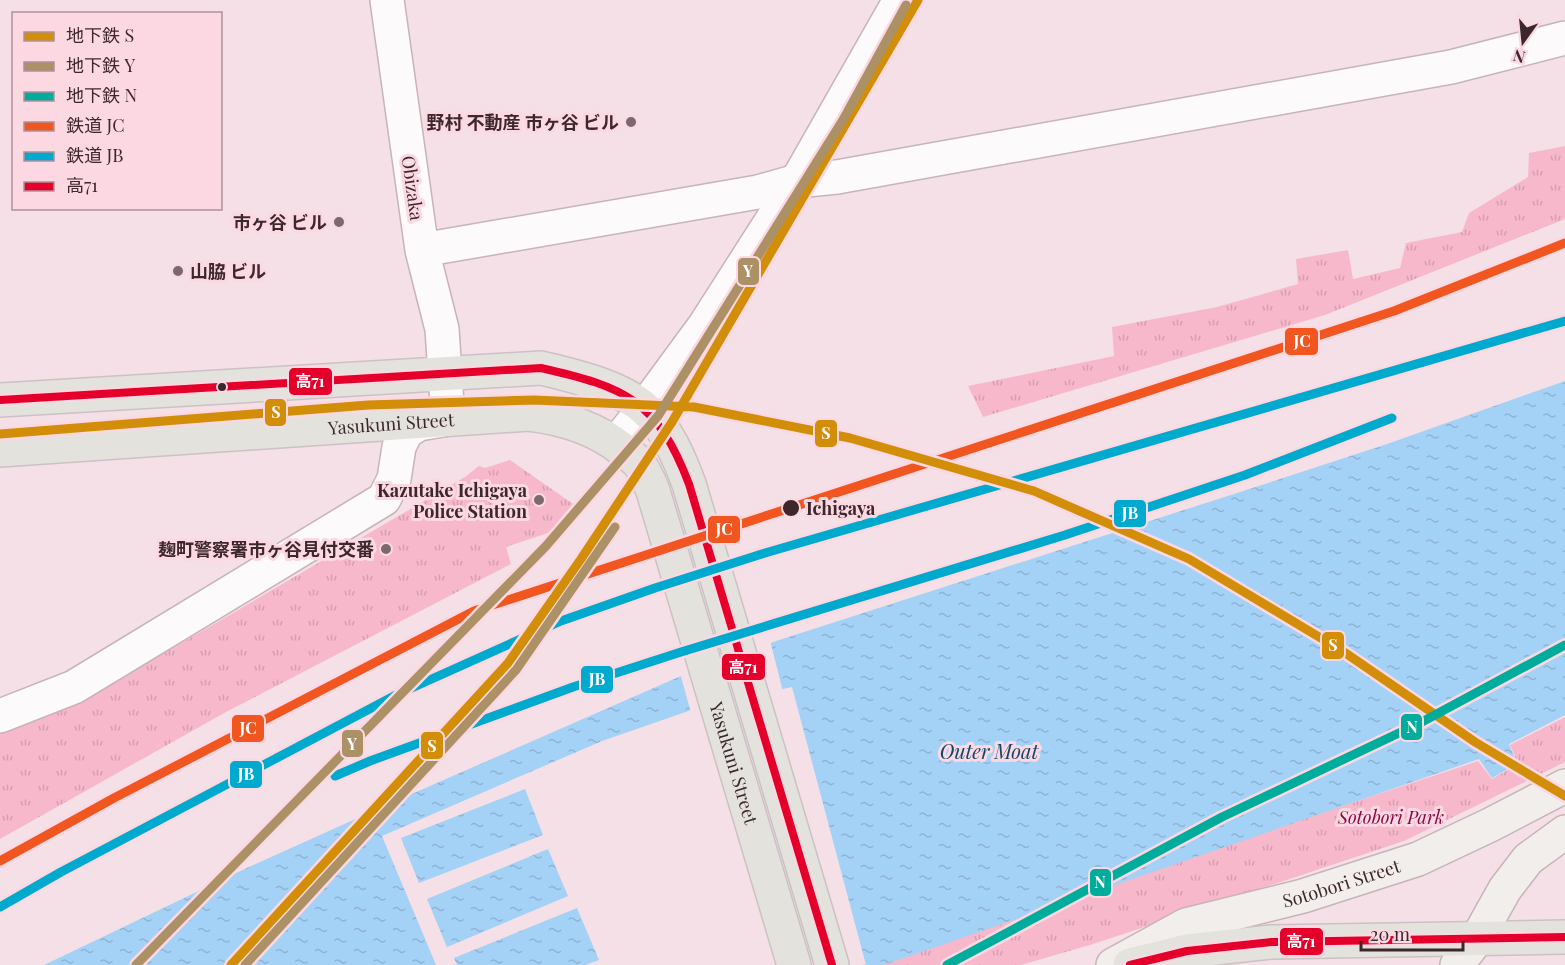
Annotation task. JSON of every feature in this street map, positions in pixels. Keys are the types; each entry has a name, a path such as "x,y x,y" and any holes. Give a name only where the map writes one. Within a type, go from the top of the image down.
{"main road":[{"name":"Yasukuni Street","path":"0,400 541,368 599,385 623,395 644,408 667,435 680,458 690,487 832,965"},
{"name":"Yasukuni Street","path":"0,450 529,414 551,417 587,428 627,453 647,476 654,496 794,965"},
{"name":"Sotobori Street","path":"1113,965 1186,925 1303,896 1418,859 1565,786"},
{"path":"1457,965 1477,939 1505,889 1528,859 1565,832"},
{"path":"1130,965 1187,951 1272,942 1565,936"}],"street":[{"name":"Obizaka","path":"387,0 422,250 442,329 448,419"},
{"path":"627,453 644,408 705,325 797,181 900,0"},
{"path":"422,250 758,192 797,181 848,175 1451,67 1565,38"},
{"path":"0,716 74,687 384,499 394,479 399,447 406,432 418,424 448,419"}],"green space":[{"path":"1565,146 1565,219 1325,315 983,417 968,386 1114,356 1112,327 1217,307 1298,284 1296,259 1348,250 1353,279 1400,268 1406,243 1462,232 1469,213 1528,177 1529,153"},
{"path":"510,460 576,506 566,527 506,547 511,564 226,712 0,839 0,732 103,689 465,477 479,466 485,468"},
{"name":"Sotobori Park","path":"1565,717 1565,762 1404,841 1090,945 1021,965 862,965 1478,761 1492,779 1518,764 1510,745"}],"water":[{"name":"Outer Moat","path":"1565,381 1565,715 1509,744 1517,764 1492,778 1479,759 884,965 866,965 792,687 697,708 602,741 382,836 436,965 44,965 251,866 681,676 776,641 1387,444"},
{"path":"525,789 543,835 419,883 401,838"},
{"path":"548,849 568,896 447,947 427,899"},
{"path":"577,908 599,960 585,965 457,965 454,958"}],"pier":[{"path":"770,640 783,692 691,713 680,673"}],"metro line":[{"name":"S","path":"231,965 508,663 581,559 672,422 918,0"},
{"name":"Y","path":"136,965 546,546 658,416 843,120 906,5"},
{"name":"S","path":"0,434 368,405 534,400 694,407 850,438 1034,491 1189,559 1344,652 1475,742 1565,796"},
{"name":"Y","path":"245,965 516,670 615,527"},
{"name":"N","path":"947,965 1222,817 1420,723 1565,645"}],"rail line":[{"name":"JC","path":"0,861 114,798 474,611 1394,311 1565,243"},
{"name":"JB","path":"0,907 61,872 396,695 561,621 765,553 1565,321"},
{"name":"JB","path":"335,776 573,687 1065,535 1245,475 1392,418"}],"transit line":[{"name":"高71","path":"0,400 541,368 595,382 635,402 650,415 664,433 689,484 832,965"},
{"name":"高71","path":"1130,965 1187,951 1272,942 1565,937"}],"place":[{"name":"野村 不動産 市ヶ谷 ビル","path":"631,122"},
{"name":"市ヶ谷 ビル","path":"339,222"},
{"name":"山脇 ビル","path":"178,271"},
{"name":"Kazutake Ichigaya Police Station","path":"539,500"},
{"name":"Ichigaya","path":"791,508"},
{"name":"麹町警察署市ヶ谷見付交番","path":"386,549"}]}
